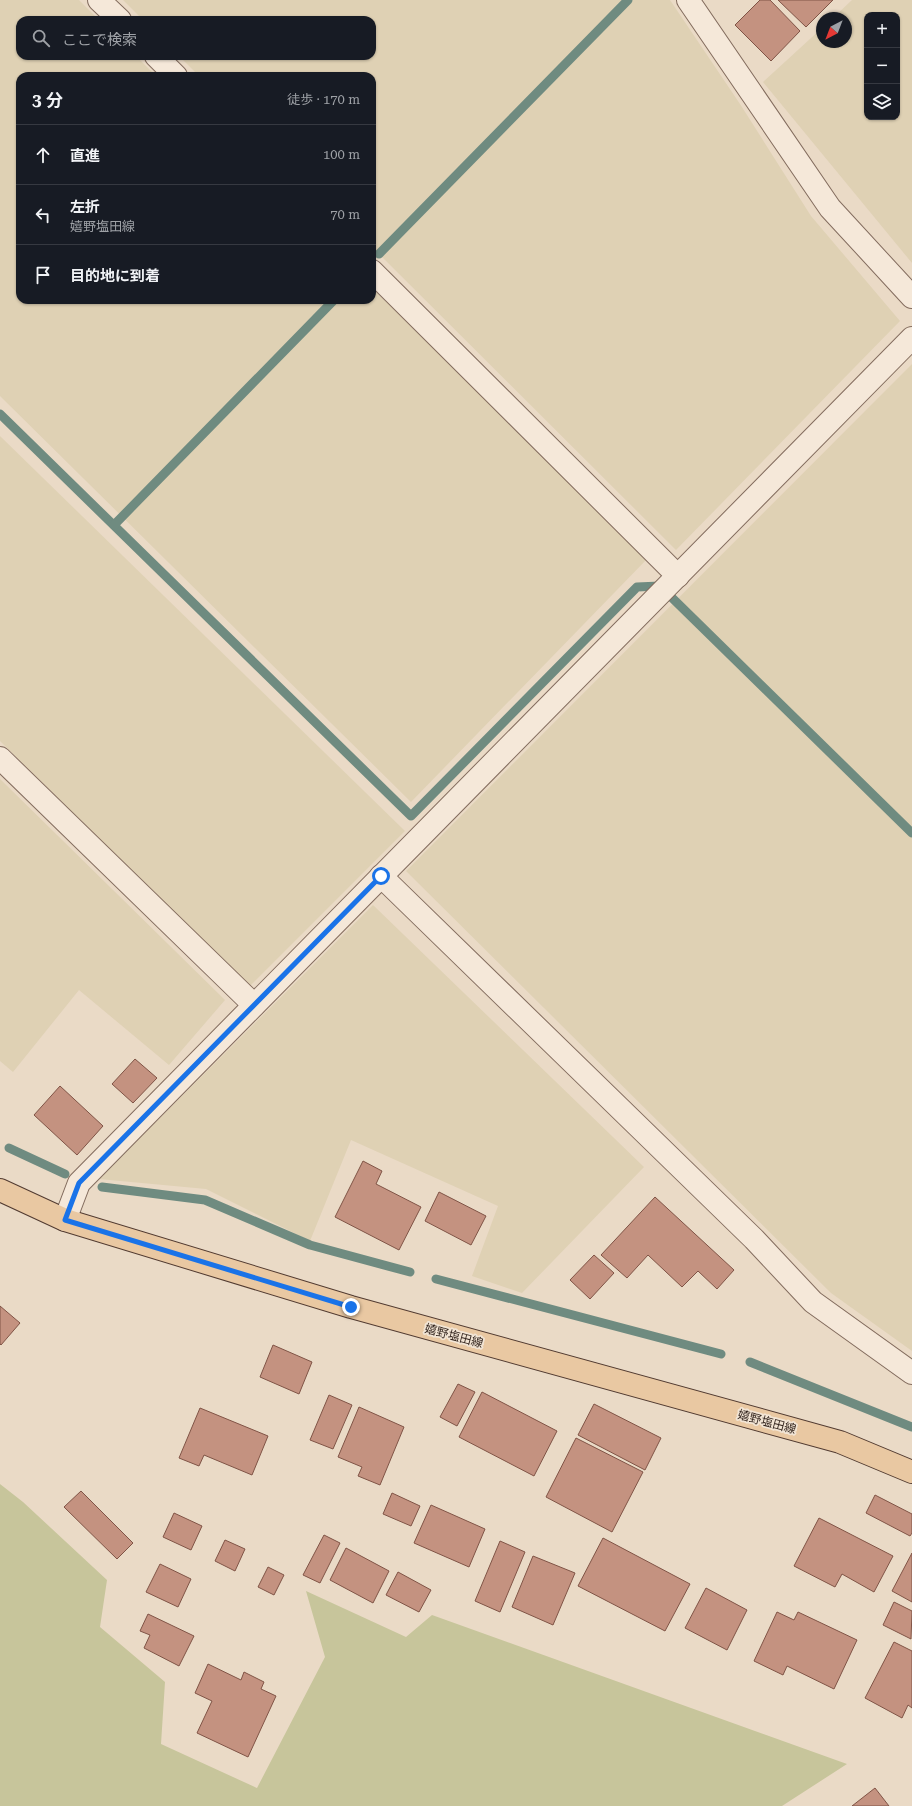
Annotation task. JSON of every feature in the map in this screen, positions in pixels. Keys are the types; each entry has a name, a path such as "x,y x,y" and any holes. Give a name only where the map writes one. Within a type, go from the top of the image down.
{"main road":[{"name":"嬉野塩田線","path":"0,1190 65,1220 351,1307 840,1442 912,1472"}],"street":[{"path":"100,0 116,16"},
{"path":"688,0 830,208 912,297"},
{"path":"160,60 172,72"},
{"path":"376,275 674,579"},
{"path":"65,1220 79,1183 912,338"},
{"path":"0,758 254,1005"},
{"path":"381,876 754,1239 813,1302 912,1373"}],"shaded area":[{"path":"0,0 79,0 95,16 16,16 16,60 140,60 152,72 16,72 16,304 376,304 376,292 648,558 411,802 0,396"},
{"path":"123,0 670,0 740,104 811,216 900,321 676,550 376,251 376,72 195,72 183,60 376,60 376,16 139,16"},
{"path":"852,0 912,0 912,263 763,82 816,33 816,48 852,48 852,12 839,12"},
{"path":"912,364 912,1351 831,1293 406,871"},
{"path":"0,436 405,831 250,986 0,741"},
{"path":"0,779 225,1000 169,1065 79,990 13,1072 0,1061"},
{"path":"373,905 644,1167 522,1293 472,1276 498,1206 351,1140 310,1241 206,1189 99,1179"},
{"path":"0,1484 23,1502 107,1580 100,1627 165,1682 161,1744 257,1788 325,1657 306,1591 406,1637 432,1615 847,1764 782,1806 0,1806"}],"building":[{"path":"760,0 770,0 800,31 771,61 735,25"},
{"path":"778,0 833,0 821,12 816,12 816,17 806,27"},
{"path":"135,1059 157,1078 133,1103 112,1084"},
{"path":"60,1086 103,1126 77,1155 34,1115"},
{"path":"363,1161 382,1171 376,1184 421,1207 399,1250 335,1217"},
{"path":"439,1192 486,1216 471,1245 425,1221"},
{"path":"655,1197 734,1270 717,1289 698,1271 682,1287 648,1255 627,1278 601,1255"},
{"path":"594,1255 614,1273 590,1299 570,1280"},
{"path":"0,1306 20,1323 1,1345 0,1344"},
{"path":"273,1345 312,1362 299,1394 260,1377"},
{"path":"458,1384 475,1392 457,1426 440,1417"},
{"path":"482,1392 557,1431 534,1476 459,1437"},
{"path":"329,1395 352,1405 333,1449 310,1440"},
{"path":"594,1404 661,1438 645,1470 578,1435"},
{"path":"359,1407 404,1427 380,1485 358,1476 362,1467 338,1457"},
{"path":"200,1408 268,1436 252,1475 204,1455 199,1466 179,1458"},
{"path":"576,1438 643,1472 612,1532 546,1497"},
{"path":"81,1491 133,1543 117,1559 64,1507"},
{"path":"392,1493 420,1506 411,1526 383,1514"},
{"path":"875,1495 912,1514 912,1533 910,1536 866,1513"},
{"path":"431,1505 485,1529 469,1567 414,1543"},
{"path":"174,1513 202,1526 191,1550 163,1537"},
{"path":"819,1518 893,1556 874,1592 842,1574 835,1587 794,1566"},
{"path":"324,1535 340,1543 320,1583 303,1575"},
{"path":"603,1538 690,1584 665,1631 578,1586"},
{"path":"225,1540 245,1549 235,1571 215,1561"},
{"path":"500,1541 525,1552 500,1612 475,1601"},
{"path":"346,1548 389,1571 373,1603 330,1580"},
{"path":"912,1553 912,1602 892,1591"},
{"path":"533,1556 575,1573 553,1625 512,1607"},
{"path":"160,1564 191,1579 178,1607 146,1592"},
{"path":"268,1567 284,1575 274,1595 258,1587"},
{"path":"398,1572 431,1590 419,1612 386,1595"},
{"path":"706,1588 747,1610 727,1650 685,1628"},
{"path":"894,1602 912,1611 911,1639 883,1625"},
{"path":"777,1612 794,1620 798,1612 857,1640 834,1689 787,1666 783,1675 754,1661"},
{"path":"148,1614 194,1636 179,1666 144,1648 150,1635 140,1631"},
{"path":"894,1642 912,1651 912,1708 908,1705 902,1718 865,1698"},
{"path":"208,1664 241,1680 244,1672 264,1682 261,1689 276,1696 248,1757 197,1733 212,1701 195,1693"},
{"path":"875,1788 889,1806 852,1806"}],"waterway":[{"path":"379,254 628,0"},
{"path":"114,525 330,304"},
{"path":"0,414 411,816 637,587 660,586 912,833"},
{"path":"9,1148 65,1174"},
{"path":"102,1187 205,1200 310,1245 410,1272"},
{"path":"436,1279 721,1354"},
{"path":"750,1362 912,1427"}],"route":[{"path":"351,1307 65,1220 79,1183 381,876"}]}
